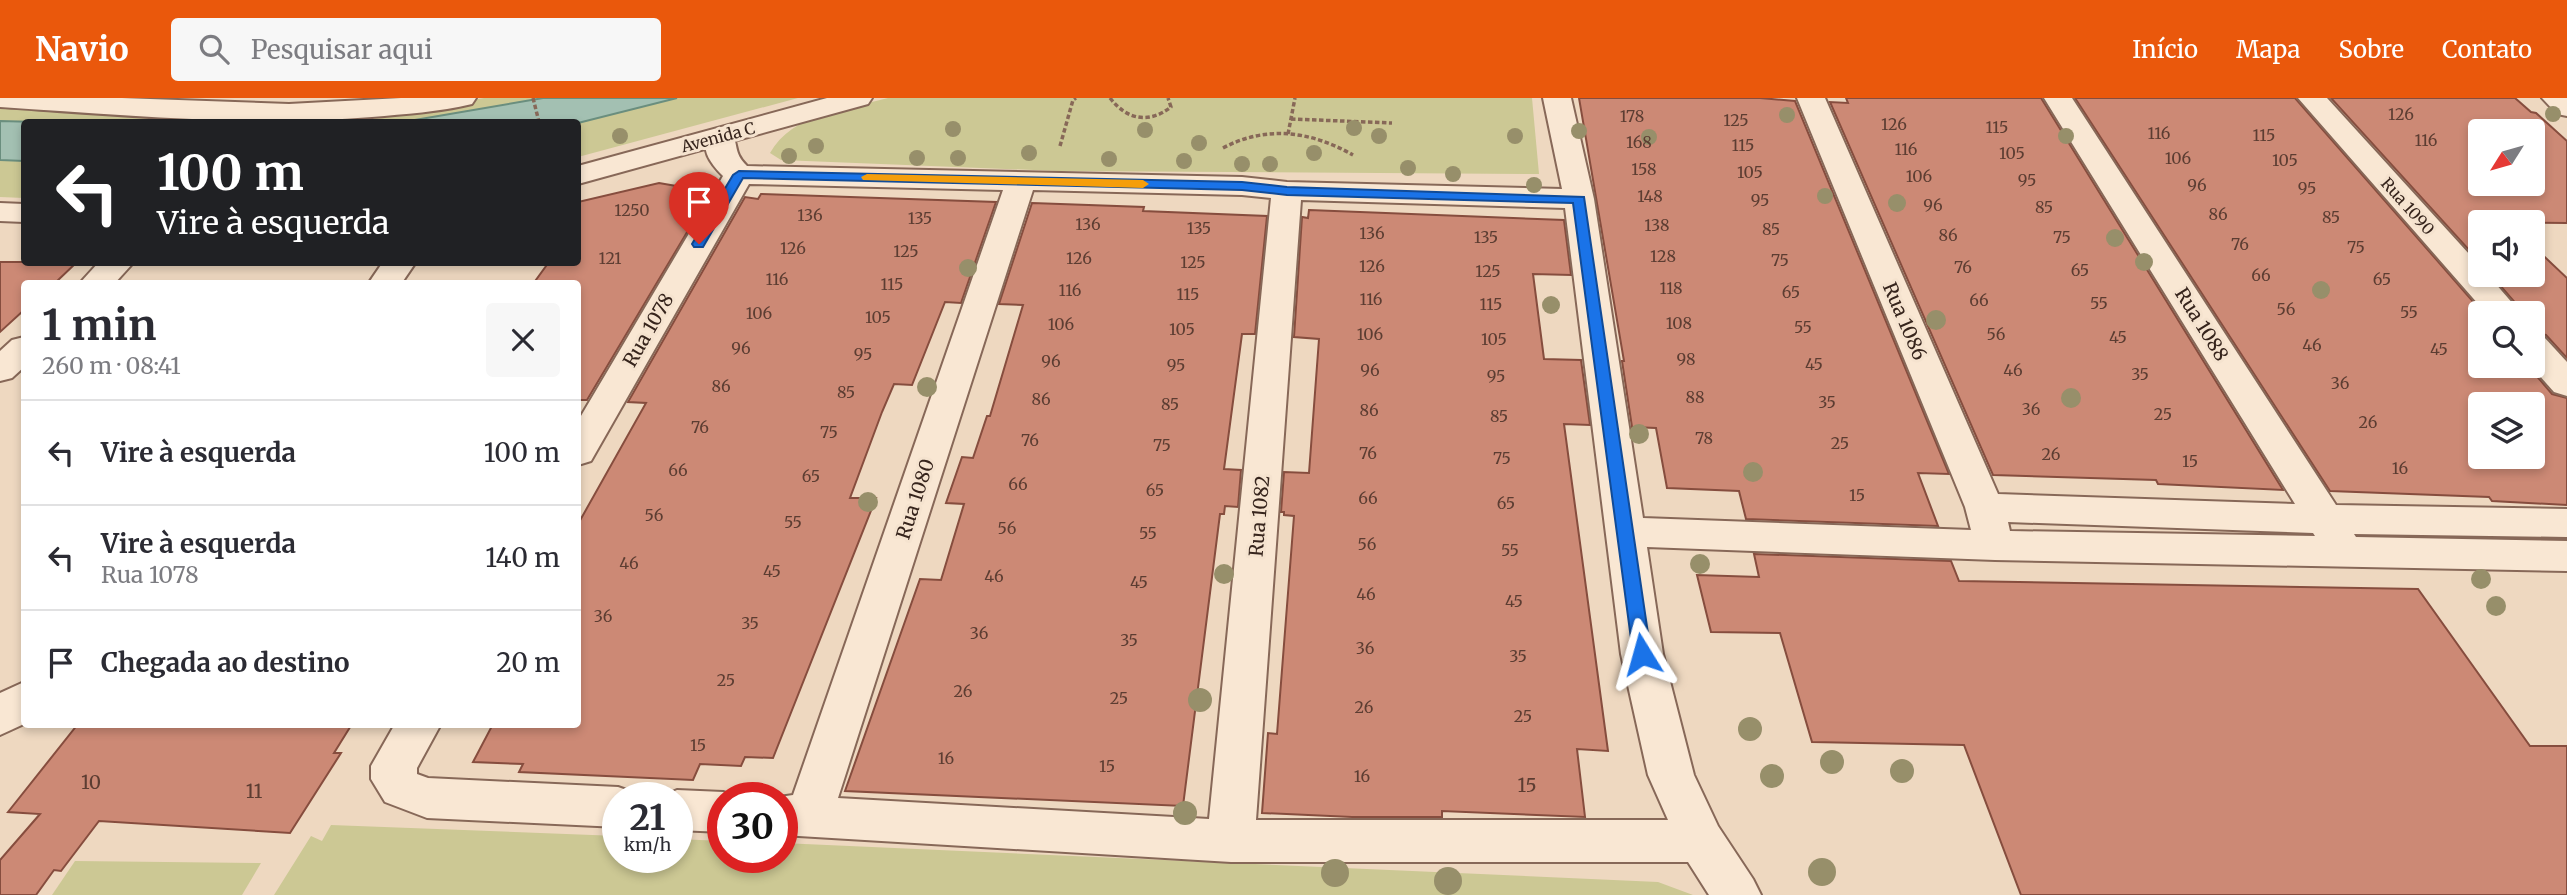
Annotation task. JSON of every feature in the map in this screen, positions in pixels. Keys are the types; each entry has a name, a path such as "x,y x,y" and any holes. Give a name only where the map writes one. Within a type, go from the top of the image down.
{"street":[{"path":"0,99 288,114 342,105 402,108 462,98"},
{"name":"Avenida C","path":"581,174 858,98"},
{"path":"1557,98 1579,200 1642,654 1671,775 1701,841 1736,895"},
{"name":"Rua 1086","path":"1811,98 1984,507 1995,545"},
{"name":"Rua 1088","path":"2059,98 2335,535"},
{"name":"Rua 1090","path":"2312,98 2493,301"},
{"path":"2556,98 2567,108"},
{"path":"720,137 722,158 739,175 1242,186 1287,191 1579,200"},
{"name":"Rua 1078","path":"581,447 739,175"},
{"name":"Rua 1080","path":"798,810 1021,181"},
{"name":"Rua 1082","path":"1230,841 1287,191"},
{"path":"0,212 21,213"},
{"path":"99,280 114,266"},
{"path":"0,370 21,351"},
{"path":"2545,359 2567,384"},
{"path":"1984,507 2567,556"},
{"path":"1624,532 1995,545 2335,535 2567,523"},
{"path":"0,716 21,702"},
{"path":"417,728 394,766 394,779 401,788 427,798 602,806"},
{"path":"798,816 1230,841 1701,841"}],"path":[{"path":"533,98 538,119"},
{"path":"1060,146 1061,134 1076,98"},
{"path":"1110,98 1116,108 1130,117 1148,120 1164,114 1171,107 1168,98"},
{"path":"1289,134 1295,98"},
{"path":"1291,119 1392,123"},
{"path":"1212,155 1234,141 1259,135 1289,134 1315,137 1337,144 1356,157"}],"shaded area":[{"path":"484,98 798,98 581,156 581,119 21,119 21,198 0,197 0,105 398,113"},
{"path":"543,98 677,98 581,122 581,119 420,119"},
{"path":"888,98 1532,98 1539,174 1058,171 781,160 770,153 792,129 806,121"},
{"path":"0,121 21,122 21,161 0,160"},
{"path":"331,825 602,835 602,873 693,873 693,840 707,840 707,873 798,873 798,844 1658,882 1693,895 274,895 311,836 322,841"},
{"path":"75,861 261,863 242,895 52,895"}],"building":[{"path":"1579,98 1760,98 1795,101 1949,474 1918,473 1938,526 1746,519 1739,491 1667,488 1656,428 1632,427 1624,361"},
{"path":"1846,98 2041,98 2283,490 2158,484 2156,480 1993,475 1830,102 1848,103"},
{"path":"2075,98 2295,98 2473,301 2468,301 2468,378 2538,378 2552,394 2567,398 2567,505 2492,501 2489,497 2330,491"},
{"path":"2331,98 2515,98 2543,119 2468,119 2468,196 2545,196 2545,121 2567,141 2567,223 2545,223 2545,210 2468,210 2468,249"},
{"path":"659,183 711,192 587,400 581,400 581,280 536,280 546,266 581,266 581,201"},
{"path":"761,194 996,202 961,303 945,302 912,385 894,384 882,412 850,498 876,498 773,758 745,757 741,766 700,764 693,780 519,772 523,764 473,762 491,728 581,728 581,519 646,403 628,402 745,197 758,199"},
{"path":"1032,203 1144,207 1143,211 1267,216 1255,334 1242,334 1224,469 1241,470 1238,507 1225,506 1224,514 1220,514 1183,806 845,791 920,579 941,580 964,504 946,503 962,457 973,458 987,416 990,416 1023,305 999,304"},
{"path":"1309,210 1564,220 1571,275 1533,274 1544,359 1581,360 1590,425 1564,424 1608,751 1577,749 1585,817 1442,811 1442,817 1262,813 1268,733 1277,734 1294,516 1281,512 1284,472 1309,473 1319,339 1294,337 1302,217 1308,218"},
{"path":"2545,257 2567,278 2567,358 2545,335 2545,301 2514,301 2501,287 2545,287"},
{"path":"0,262 21,262 21,266 73,266 58,280 21,280 21,313 0,332"},
{"path":"1754,554 1951,561 1959,581 2418,589 2530,746 2567,746 2567,895 2021,895 1964,745 1812,742 1780,633 1711,632 1697,575 1759,577"},
{"path":"75,728 350,728 334,753 341,753 290,833 99,821 61,871 54,870 36,895 0,895 0,860 40,814 8,812"}],"slow traffic":[{"path":"867,177 1143,184"}],"route":[{"path":"699,244 739,175 1242,186 1287,191 1579,200 1642,654"}]}
